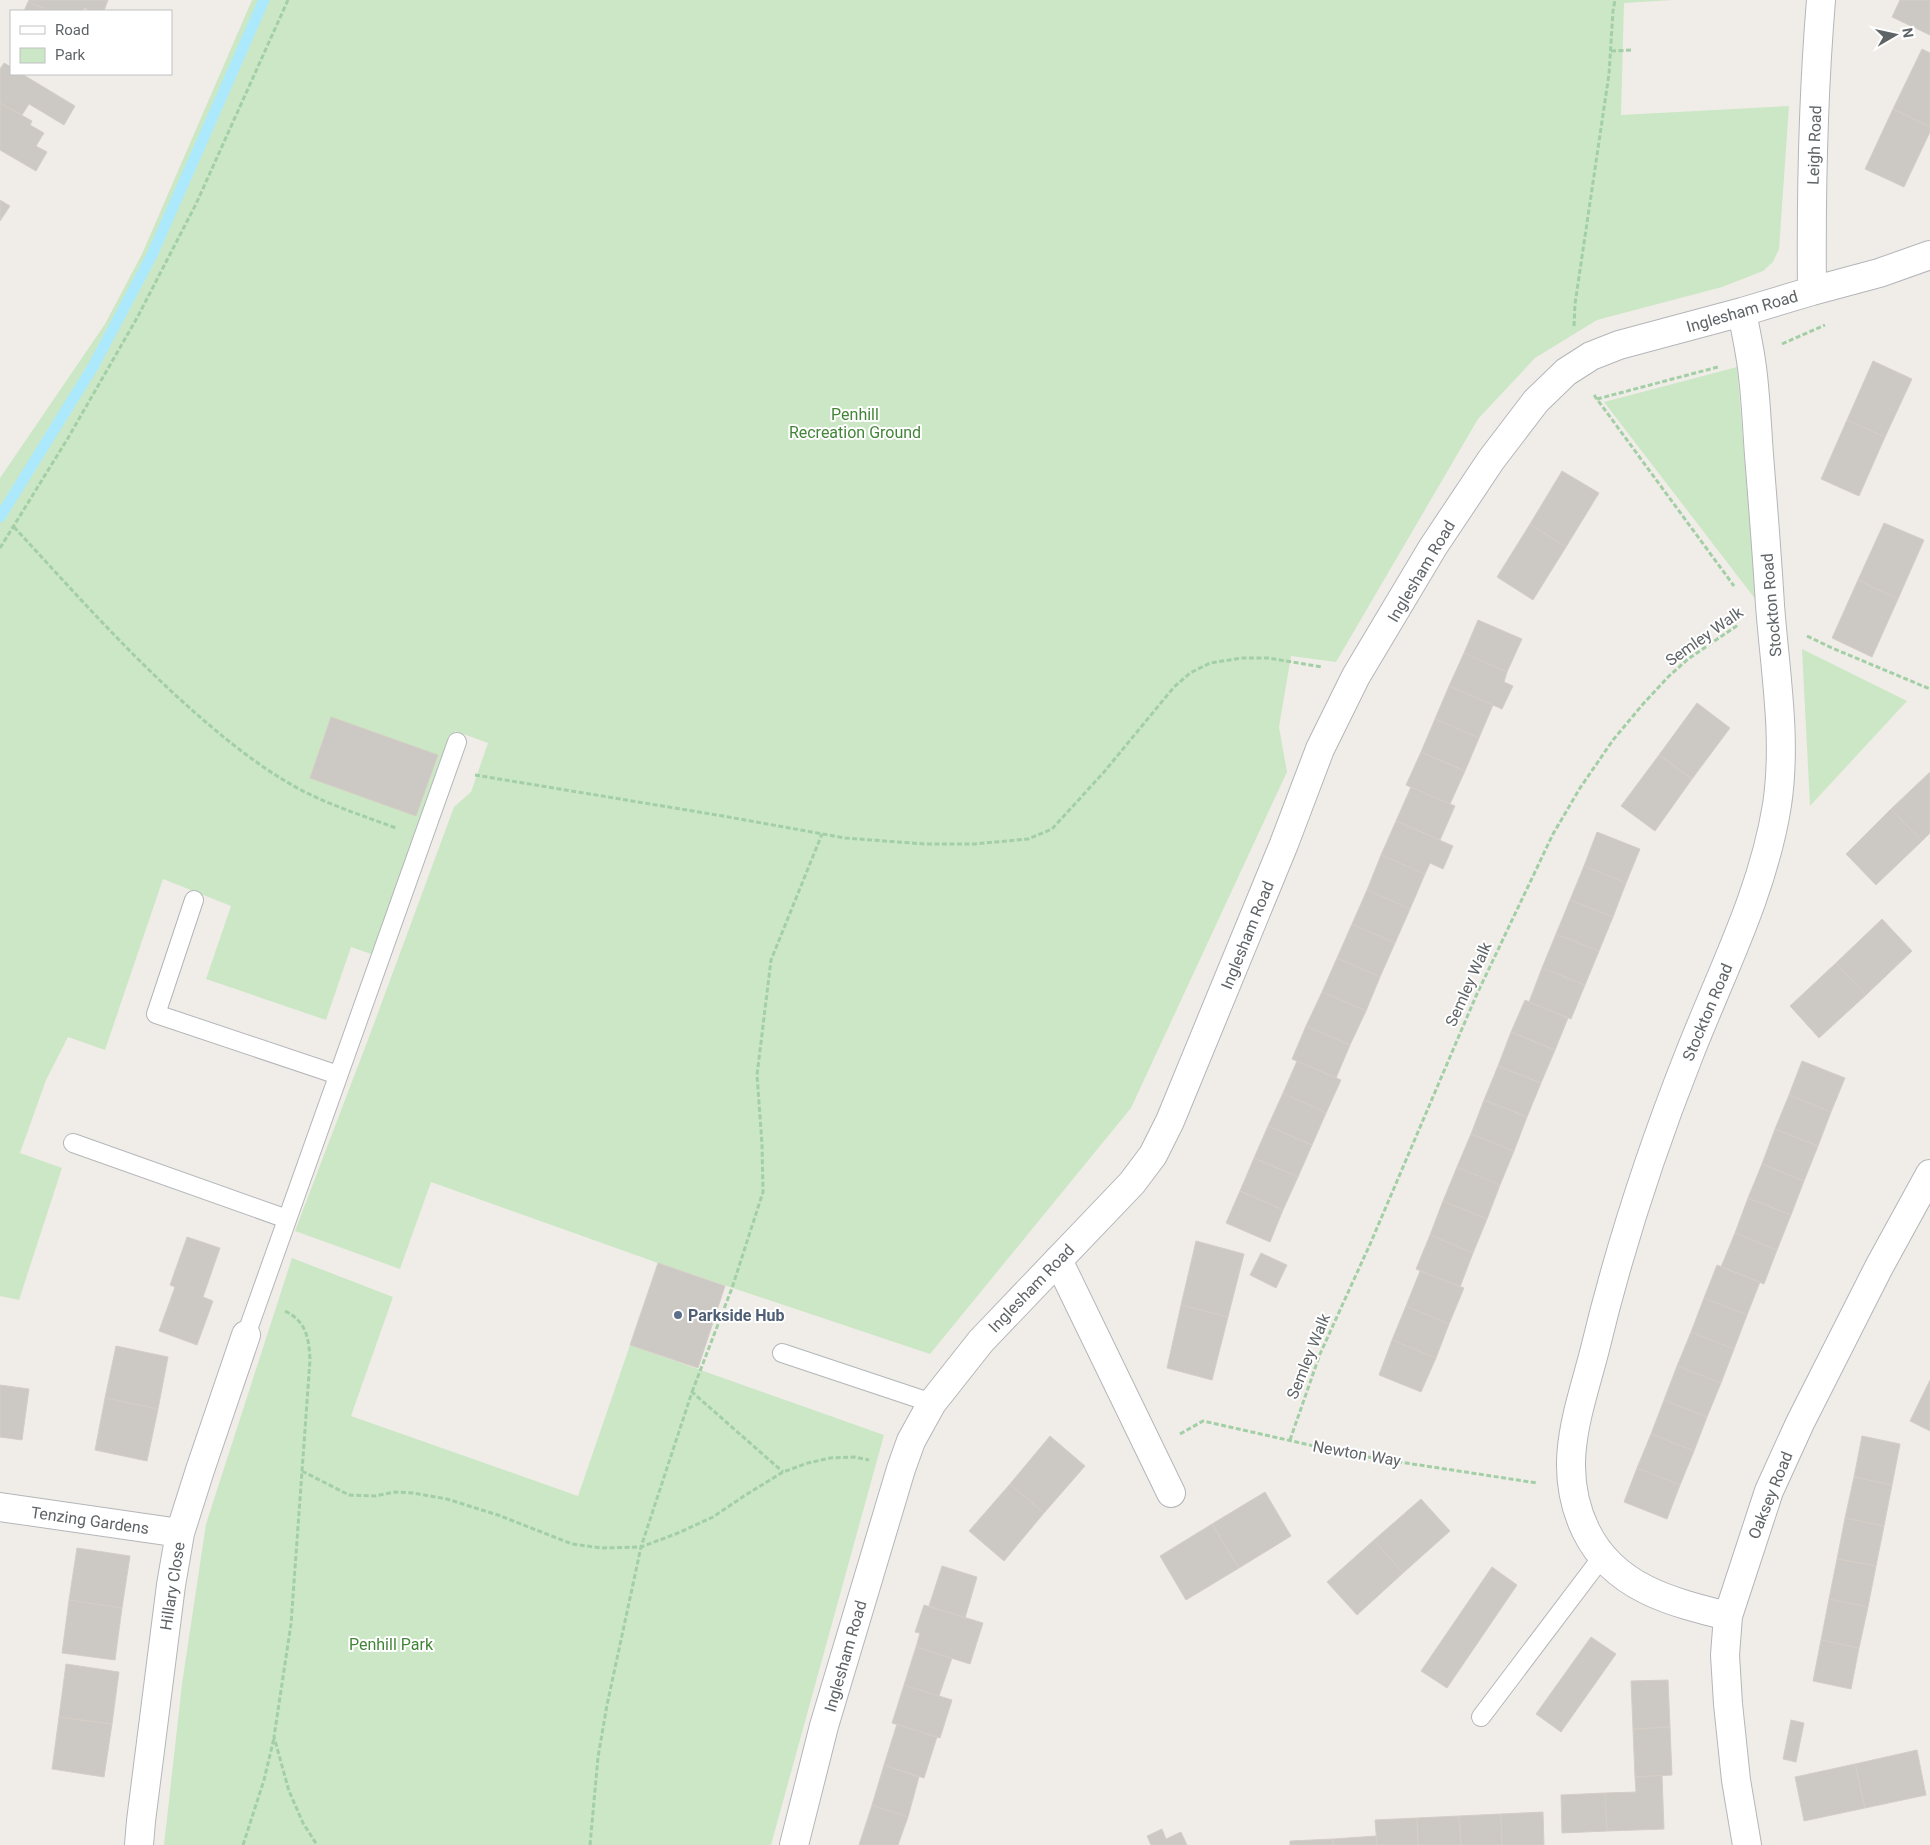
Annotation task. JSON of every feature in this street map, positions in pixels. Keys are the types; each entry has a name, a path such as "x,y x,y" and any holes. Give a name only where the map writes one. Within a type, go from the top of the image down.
{"street":[{"name":"Leigh Road","path":"1812,290 1811,236 1815,105 1821,0"},
{"name":"Inglesham Road","path":"794,1845 824,1726 911,1441 932,1403 981,1341 1132,1183 1153,1155 1166,1129 1284,844 1320,749 1356,676 1433,547 1491,460 1536,401 1566,372 1578,364 1619,345 1896,268 1930,255"},
{"name":"Stockton Road","path":"1728,1616 1678,1602 1646,1590 1626,1578 1602,1557 1586,1530 1576,1502 1570,1476 1573,1432 1609,1290 1634,1207 1668,1108 1738,941 1769,844 1777,803 1781,762 1781,720 1761,616 1753,377 1742,312"},
{"name":"Oaksey Road","path":"1747,1845 1736,1780 1728,1704 1725,1655 1728,1616 1748,1552 1773,1483 1800,1423 1879,1267 1930,1174"},
{"path":"1058,1260 1171,1493"},
{"name":"Hillary Close","path":"139,1845 167,1619 180,1534 246,1335"},
{"name":"Tenzing Gardens","path":"0,1507 180,1534"}],"lane":[{"path":"246,1335 422,838 458,742"},
{"path":"194,900 156,1014 338,1075"},
{"path":"73,1143 287,1218"},
{"path":"782,1353 932,1403"},
{"path":"1481,1717 1602,1557"}],"path":[{"path":"0,548 138,318 196,204 288,0"},
{"path":"1616,0 1613,11 1609,74 1574,304 1574,327 1578,364 1585,383 1745,601 1761,616"},
{"path":"1611,51 1633,50"},
{"path":"14,527 130,652 177,698 227,741 269,771 334,806 422,838"},
{"name":"Semley Walk","path":"1290,1440 1320,1354 1372,1242 1476,996 1553,834 1580,788 1613,740 1668,677 1688,659 1761,616"},
{"path":"1832,648 1930,689"},
{"path":"447,771 845,838 925,844 974,844 1028,839 1052,829 1104,772 1174,687 1190,673 1210,663 1243,658 1268,658 1321,666 1356,676"},
{"path":"590,1845 598,1757 640,1546 692,1392 732,1288 763,1192 757,1075 771,960 822,834"},
{"path":"243,1845 264,1780 274,1737 291,1624 309,1387 310,1342 306,1331 298,1319 280,1309 258,1302"},
{"path":"692,1392 783,1472"},
{"name":"Newton Way","path":"1151,1449 1203,1421 1354,1455 1544,1484 1570,1476"},
{"path":"302,1471 349,1495 375,1496 395,1492 413,1492 447,1499 498,1515 572,1544 602,1548 640,1546 678,1533 713,1517 783,1472 808,1463 830,1458 854,1457 901,1469"},
{"path":"274,1737 289,1792 303,1824 317,1845"}],"green space":[{"name":"Penhill Recreation Ground","path":"252,0 1673,0 1624,3 1621,115 1789,106 1779,249 1773,262 1763,271 1722,287 1597,320 1535,358 1478,419 1336,662 1291,656 1279,727 1287,772 1131,1108 930,1354 658,1263 431,1182 400,1269 295,1231 454,807 471,792 488,743 455,731 374,955 351,947 326,1020 206,979 231,906 163,879 105,1050 68,1037 46,1080 20,1153 62,1168 19,1300 0,1296 0,478 105,324 142,254"},
{"path":"1737,367 1756,600 1604,402"},
{"path":"1802,649 1907,701 1810,806"},
{"name":"Penhill Park","path":"292,1258 393,1297 351,1416 578,1496 630,1345 884,1435 771,1845 164,1845 182,1684 206,1524"}],"building":[{"path":"29,0 108,0 104,10 84,8 83,10 48,10 28,2"},
{"path":"1900,0 1930,0 1930,35 1892,17"},
{"path":"28,2 48,10 24,10"},
{"path":"1922,49 1930,53 1930,127 1893,109"},
{"path":"4,63 10,66 10,75 24,75 75,106 64,125 29,104 22,115 0,103 0,69"},
{"path":"0,103 32,121 30,125 44,133 36,146 47,152 36,171 0,150"},
{"path":"1893,109 1930,127 1930,132 1904,187 1865,169"},
{"path":"0,200 10,206 0,221"},
{"path":"1873,361 1912,379 1885,437 1847,420"},
{"path":"1847,420 1885,437 1859,496 1821,479"},
{"path":"1562,471 1599,493 1566,547 1530,524"},
{"path":"1884,523 1924,540 1898,599 1858,580"},
{"path":"1530,524 1566,547 1533,600 1497,577"},
{"path":"1858,580 1898,599 1872,657 1832,638"},
{"path":"1478,620 1522,639 1507,672 1464,653"},
{"path":"1464,653 1507,672 1504,682 1513,686 1502,709 1449,686"},
{"path":"1449,686 1493,705 1479,738 1435,719"},
{"path":"1697,703 1730,728 1692,779 1659,755"},
{"path":"331,717 438,755 416,816 310,778"},
{"path":"1435,719 1479,738 1465,771 1421,752"},
{"path":"1421,752 1465,771 1450,804 1406,785"},
{"path":"1659,755 1692,779 1655,831 1621,806"},
{"path":"1930,772 1930,833 1922,841 1891,809"},
{"path":"1411,787 1455,806 1440,840 1396,821"},
{"path":"1891,809 1922,841 1876,885 1846,854"},
{"path":"1396,821 1453,846 1443,869 1430,863 1425,874 1381,855"},
{"path":"1597,832 1640,849 1626,883 1584,866"},
{"path":"1381,855 1425,874 1410,909 1367,890"},
{"path":"1584,866 1626,883 1613,917 1570,900"},
{"path":"1367,890 1410,909 1395,943 1352,924"},
{"path":"1570,900 1613,917 1599,951 1556,934"},
{"path":"1882,919 1912,951 1866,995 1836,963"},
{"path":"1352,924 1395,943 1380,977 1337,958"},
{"path":"1556,934 1599,951 1585,985 1542,968"},
{"path":"1337,958 1380,977 1366,1011 1322,992"},
{"path":"1836,963 1866,995 1819,1038 1790,1006"},
{"path":"1542,968 1585,985 1571,1019 1529,1002"},
{"path":"1322,992 1366,1011 1350,1045 1306,1026"},
{"path":"1525,1000 1568,1018 1555,1050 1511,1032"},
{"path":"1306,1026 1350,1045 1336,1078 1292,1059"},
{"path":"1511,1032 1555,1050 1541,1083 1498,1066"},
{"path":"1297,1061 1341,1080 1326,1113 1283,1093"},
{"path":"1802,1061 1845,1078 1831,1112 1789,1095"},
{"path":"1498,1066 1541,1083 1527,1117 1484,1100"},
{"path":"1283,1093 1326,1113 1312,1145 1268,1126"},
{"path":"1789,1095 1831,1112 1818,1146 1775,1129"},
{"path":"1484,1100 1527,1117 1514,1151 1471,1134"},
{"path":"1268,1126 1312,1145 1298,1177 1254,1158"},
{"path":"1775,1129 1818,1146 1804,1181 1762,1164"},
{"path":"1471,1134 1514,1151 1500,1185 1457,1167"},
{"path":"1254,1158 1298,1177 1283,1210 1240,1191"},
{"path":"1762,1164 1804,1181 1791,1215 1748,1198"},
{"path":"1457,1167 1500,1185 1487,1219 1443,1201"},
{"path":"1240,1191 1283,1210 1270,1242 1226,1223"},
{"path":"1748,1198 1791,1215 1777,1250 1735,1233"},
{"path":"1443,1201 1487,1219 1473,1253 1430,1235"},
{"path":"1735,1233 1777,1250 1764,1284 1721,1267"},
{"path":"1430,1235 1473,1253 1460,1287 1416,1269"},
{"path":"187,1237 220,1248 203,1297 213,1301 197,1345 159,1331 175,1287 170,1285"},
{"path":"1196,1241 1244,1254 1228,1317 1181,1305"},
{"path":"1261,1253 1287,1265 1276,1288 1250,1275"},
{"name":"Parkside Hub","path":"658,1263 725,1286 698,1368 630,1345"},
{"path":"1717,1265 1760,1282 1747,1315 1704,1298"},
{"path":"1420,1271 1464,1288 1449,1324 1406,1306"},
{"path":"1704,1298 1747,1315 1734,1349 1691,1332"},
{"path":"1181,1305 1228,1317 1212,1380 1167,1368"},
{"path":"1406,1306 1449,1324 1436,1358 1392,1340"},
{"path":"1691,1332 1734,1349 1721,1383 1677,1366"},
{"path":"1392,1340 1436,1358 1421,1392 1379,1375"},
{"path":"116,1346 168,1357 158,1409 105,1398"},
{"path":"1677,1366 1721,1383 1707,1417 1664,1400"},
{"path":"1930,1380 1930,1431 1910,1421"},
{"path":"0,1385 29,1389 22,1440 0,1437"},
{"path":"105,1398 158,1409 147,1461 95,1450"},
{"path":"1664,1400 1707,1417 1694,1451 1651,1434"},
{"path":"1651,1434 1694,1451 1680,1485 1637,1468"},
{"path":"1050,1436 1085,1466 1044,1513 1010,1484"},
{"path":"1862,1436 1900,1444 1892,1485 1854,1477"},
{"path":"1637,1468 1680,1485 1667,1519 1624,1502"},
{"path":"1854,1477 1892,1485 1884,1526 1845,1518"},
{"path":"1010,1484 1044,1513 1004,1561 969,1531"},
{"path":"1265,1492 1291,1536 1239,1568 1212,1524"},
{"path":"1421,1499 1450,1531 1403,1573 1374,1540"},
{"path":"1845,1518 1884,1526 1876,1566 1837,1559"},
{"path":"1212,1524 1239,1568 1186,1600 1160,1556"},
{"path":"1374,1540 1403,1573 1357,1615 1327,1582"},
{"path":"77,1548 130,1556 122,1608 69,1600"},
{"path":"1837,1559 1876,1566 1868,1607 1829,1599"},
{"path":"942,1566 977,1577 965,1618 929,1606"},
{"path":"1492,1567 1517,1585 1447,1688 1421,1671"},
{"path":"1829,1599 1868,1607 1859,1648 1821,1640"},
{"path":"69,1600 122,1608 115,1660 62,1653"},
{"path":"924,1605 983,1623 970,1664 916,1647 920,1633 915,1632"},
{"path":"1591,1637 1616,1654 1561,1732 1536,1714"},
{"path":"1821,1640 1859,1648 1851,1689 1813,1681"},
{"path":"916,1647 952,1658 939,1696 904,1685"},
{"path":"66,1664 119,1672 112,1724 59,1717"},
{"path":"1668,1680 1670,1727 1633,1729 1631,1681"},
{"path":"904,1685 952,1700 940,1738 892,1723"},
{"path":"59,1717 112,1724 104,1777 52,1769"},
{"path":"1791,1720 1804,1723 1796,1762 1783,1759"},
{"path":"897,1724 937,1737 924,1778 884,1765"},
{"path":"1670,1727 1672,1775 1635,1777 1633,1729"},
{"path":"1917,1750 1926,1795 1865,1808 1855,1764"},
{"path":"1855,1764 1865,1808 1804,1821 1795,1777"},
{"path":"884,1765 919,1777 908,1817 872,1805"},
{"path":"1662,1775 1664,1829 1607,1831 1605,1793 1636,1792 1635,1777"},
{"path":"1605,1793 1607,1831 1562,1833 1561,1795"},
{"path":"872,1805 908,1817 898,1845 859,1845"},
{"path":"1543,1812 1544,1845 1502,1845 1501,1814"},
{"path":"1501,1814 1502,1845 1461,1845 1459,1816"},
{"path":"1459,1816 1461,1845 1418,1845 1417,1818"},
{"path":"1417,1818 1418,1845 1377,1845 1375,1820"},
{"path":"1162,1829 1166,1839 1181,1832 1187,1845 1151,1845 1147,1836"},
{"path":"1376,1836 1377,1845 1333,1845 1333,1839"},
{"path":"1333,1839 1333,1845 1290,1845 1290,1841"}],"waterway":[{"path":"0,517 94,365 152,255 264,0"}],"place":[{"name":"Parkside Hub","path":"678,1315"}]}
